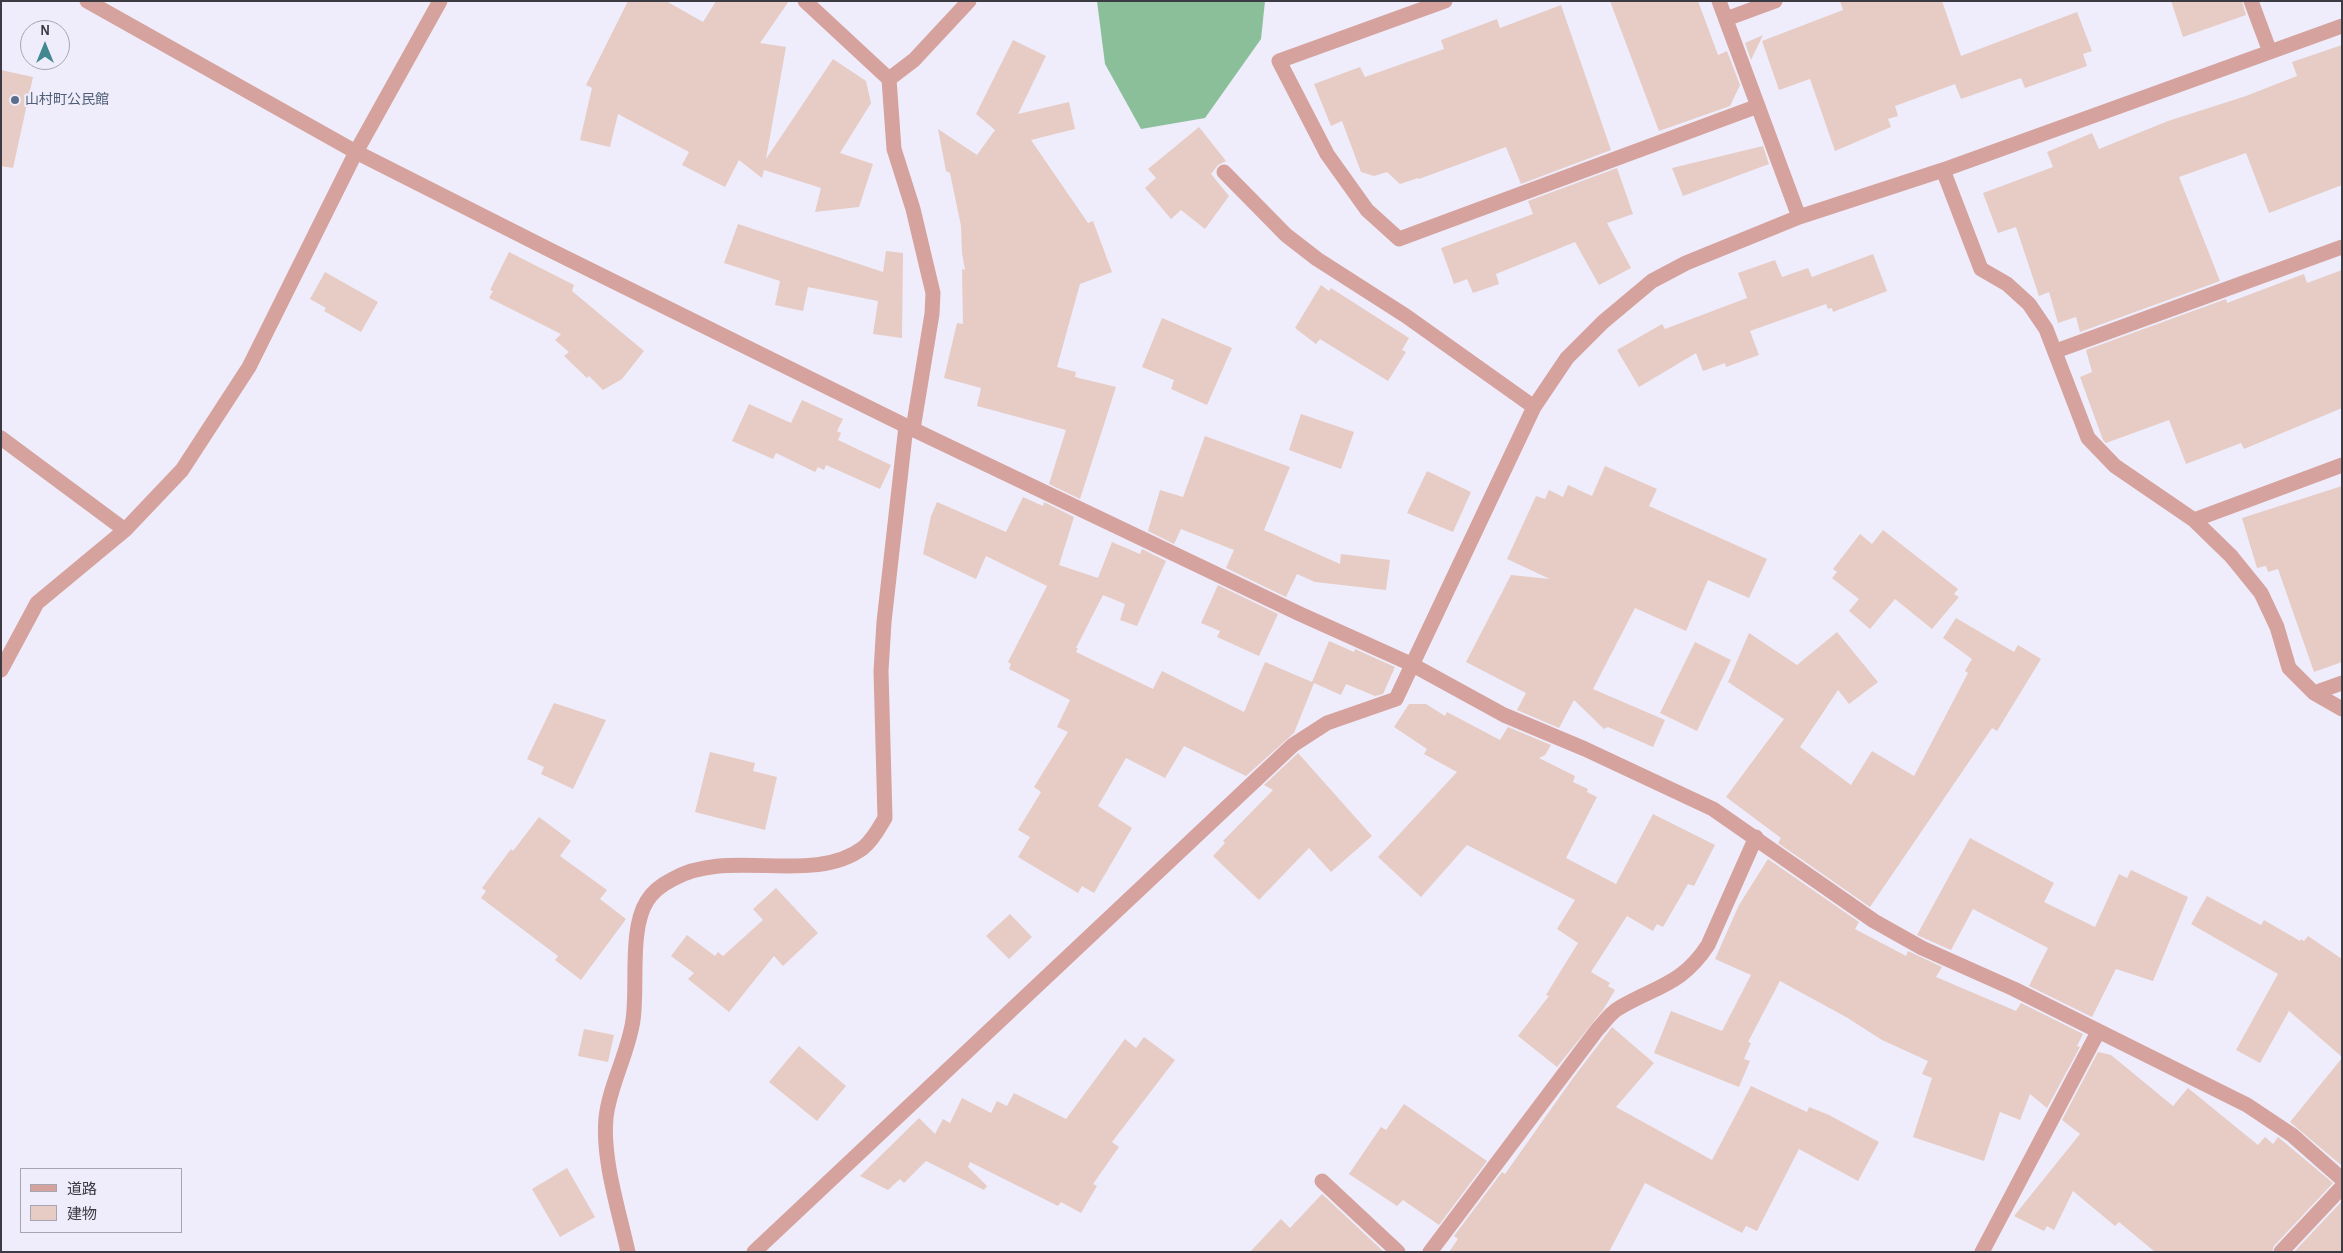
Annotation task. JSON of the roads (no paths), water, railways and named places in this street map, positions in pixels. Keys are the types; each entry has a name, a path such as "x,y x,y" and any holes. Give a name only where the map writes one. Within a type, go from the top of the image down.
{"street":[{"path":"87,1 356,152 909,427 1290,610 1411,664 1504,715 1585,749 1713,809 1756,837 1874,921 1914,944 2014,990 2247,1104 2292,1135 2342,1180"},
{"path":"1,670 37,603 125,530 182,470 249,367 356,152 440,1"},
{"path":"628,1252 608,1157 606,1118 633,1020 639,926 647,901 657,889 690,870 711,866 829,864 848,857 864,847 876,833 885,818 882,671 884,622 909,427 932,314 933,293 914,209 894,149 888,79 804,1"},
{"path":"888,79 914,60 969,1"},
{"path":"1445,1 1279,61 1327,154 1367,210 1399,238 1758,106"},
{"path":"1719,1 1799,217"},
{"path":"1726,19 1776,1"},
{"path":"2251,1 2270,52"},
{"path":"754,1252 1293,744 1327,723 1396,699 1534,407 1567,358 1603,322 1652,281 1686,263 1799,217 1943,170 2342,26"},
{"path":"1943,170 1981,269 2007,284 2029,304 2046,329 2088,438 2114,466 2194,520 2246,573 2261,593 2277,627 2289,668 2314,693 2342,709"},
{"path":"1224,172 1286,235 1316,259 1406,316 1534,407"},
{"path":"2056,351 2342,247"},
{"path":"1,438 125,530"},
{"path":"2194,520 2342,465"},
{"path":"2314,693 2342,683"},
{"path":"1430,1252 1597,1030 1617,1009 1656,991 1682,976 1698,960 1708,945 1756,837"},
{"path":"1982,1252 2098,1032"},
{"path":"1322,1181 1398,1252"},
{"path":"2281,1252 2342,1187"}],"place":[{"name":"山村町公民館","path":"15,100"}]}
